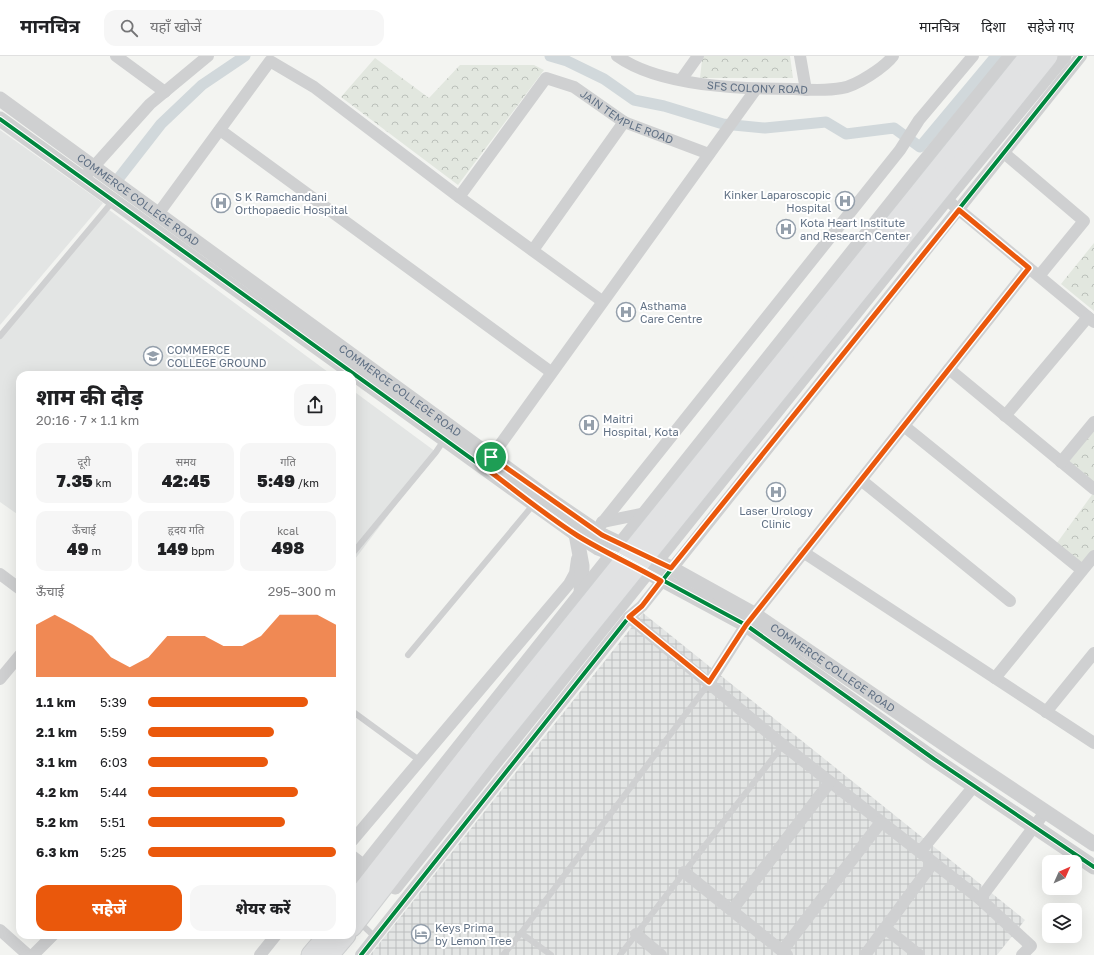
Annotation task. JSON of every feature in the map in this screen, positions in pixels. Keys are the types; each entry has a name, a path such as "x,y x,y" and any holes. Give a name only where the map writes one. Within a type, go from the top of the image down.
{"main road":[{"path":"356,917 485,744 1029,56"},
{"path":"485,744 1048,56"},
{"path":"311,955 325,939"},
{"path":"329,955 343,939"}],"street":[{"path":"116,56 165,92"},
{"path":"84,179 93,166 150,104 208,56"},
{"name":"SFS COLONY ROAD","path":"617,56 648,72 695,83 756,89 806,90 844,88 869,75 893,56"},
{"path":"681,80 698,56"},
{"path":"800,56 806,90"},
{"path":"356,836 569,584 575,573 587,539 900,150 919,120 973,56"},
{"path":"359,862 581,595 1011,56"},
{"path":"356,917 376,910 946,199 1064,56"},
{"path":"361,955 629,617 642,606 1082,56"},
{"path":"158,214 270,61 314,87 459,197 602,301"},
{"name":"JAIN TEMPLE ROAD","path":"459,197 546,78 574,87 624,122 709,154"},
{"path":"487,462 756,89"},
{"name":"COMMERCE COLLEGE ROAD","path":"0,99 158,214 587,539"},
{"path":"0,119 349,371"},
{"path":"533,250 624,122"},
{"path":"220,130 551,372"},
{"path":"1004,153 1089,224 1039,276"},
{"path":"946,199 1091,319 1005,416"},
{"path":"709,682 750,619 1029,268"},
{"path":"949,369 1094,489"},
{"path":"356,376 444,439 487,462 534,504 587,539 618,549 646,572 661,581 750,619 974,786 1094,867"},
{"path":"1061,462 1094,422"},
{"path":"904,426 1082,570"},
{"path":"861,480 1010,601"},
{"path":"587,539 646,513"},
{"path":"680,530 694,540"},
{"path":"581,595 587,539"},
{"name":"COMMERCE COLLEGE ROAD","path":"618,549 671,568 1094,844"},
{"path":"804,552 1094,743"},
{"path":"995,678 1094,556"},
{"path":"0,574 16,587"},
{"path":"629,617 783,745 980,899 1030,946 1022,955"},
{"path":"1046,712 1094,653"},
{"path":"0,679 16,659"},
{"path":"732,910 830,782"},
{"path":"920,852 974,786"},
{"path":"980,899 1033,826 1045,812"},
{"path":"684,872 784,953 881,822"},
{"path":"865,955 933,863"},
{"path":"885,928 919,955"},
{"path":"0,930 28,955"},
{"path":"636,934 661,955"},
{"path":"33,955 49,939"},
{"path":"260,955 273,939"}],"lane":[{"path":"0,336 114,202"},
{"path":"356,549 436,452 444,439"},
{"path":"408,655 534,504"},
{"path":"503,955 709,682"},
{"path":"356,714 419,760"},
{"path":"620,955 783,745"},
{"path":"356,917 375,937"},
{"path":"521,933 551,955"}],"shaded area":[{"path":"0,130 103,203 0,325"},
{"name":"COMMERCE COLLEGE GROUND","path":"108,209 327,371 16,371 16,513 0,502 0,338"},
{"path":"356,393 436,452 356,558"},
{"path":"643,613 1025,920 997,955 370,955"}],"green space":[{"path":"704,56 790,56 793,78 700,78 702,60"},
{"path":"375,58 429,98 460,65 534,65 544,70 458,185 341,97"},
{"path":"1094,243 1094,311 1061,284"},
{"path":"1094,426 1094,485 1066,461"},
{"path":"1094,492 1094,555 1085,566 1054,547"}],"waterway":[{"path":"115,183 161,124 202,85 245,56"},
{"path":"550,56 567,61 604,79 634,100 664,106 723,124 765,128 826,122 846,134 894,128 920,147 996,56"}],"cycle path":[{"path":"361,955 629,617 642,606 1081,56"},
{"path":"0,119 350,371"},
{"path":"356,375 576,534 598,548 614,554 746,625 934,759 1094,867"}],"place":[{"name":"Kinker Laparoscopic Hospital","path":"845,201"},
{"name":"S K Ramchandani Orthopaedic Hospital","path":"221,203"},
{"name":"Kota Heart Institute and Research Center","path":"786,229"},
{"name":"Asthama Care Centre","path":"626,312"},
{"name":"COMMERCE COLLEGE GROUND","path":"153,356"},
{"name":"Maitri Hospital, Kota","path":"589,425"},
{"name":"Laser Urology Clinic","path":"776,492"},
{"name":"Keys Prima by Lemon Tree","path":"421,934"}],"route":[{"path":"959,210 1029,268 746,625 709,682 629,617 642,606 661,581 614,554 598,548 524,497 484,467 491,457 602,535 671,568 959,210"}]}
